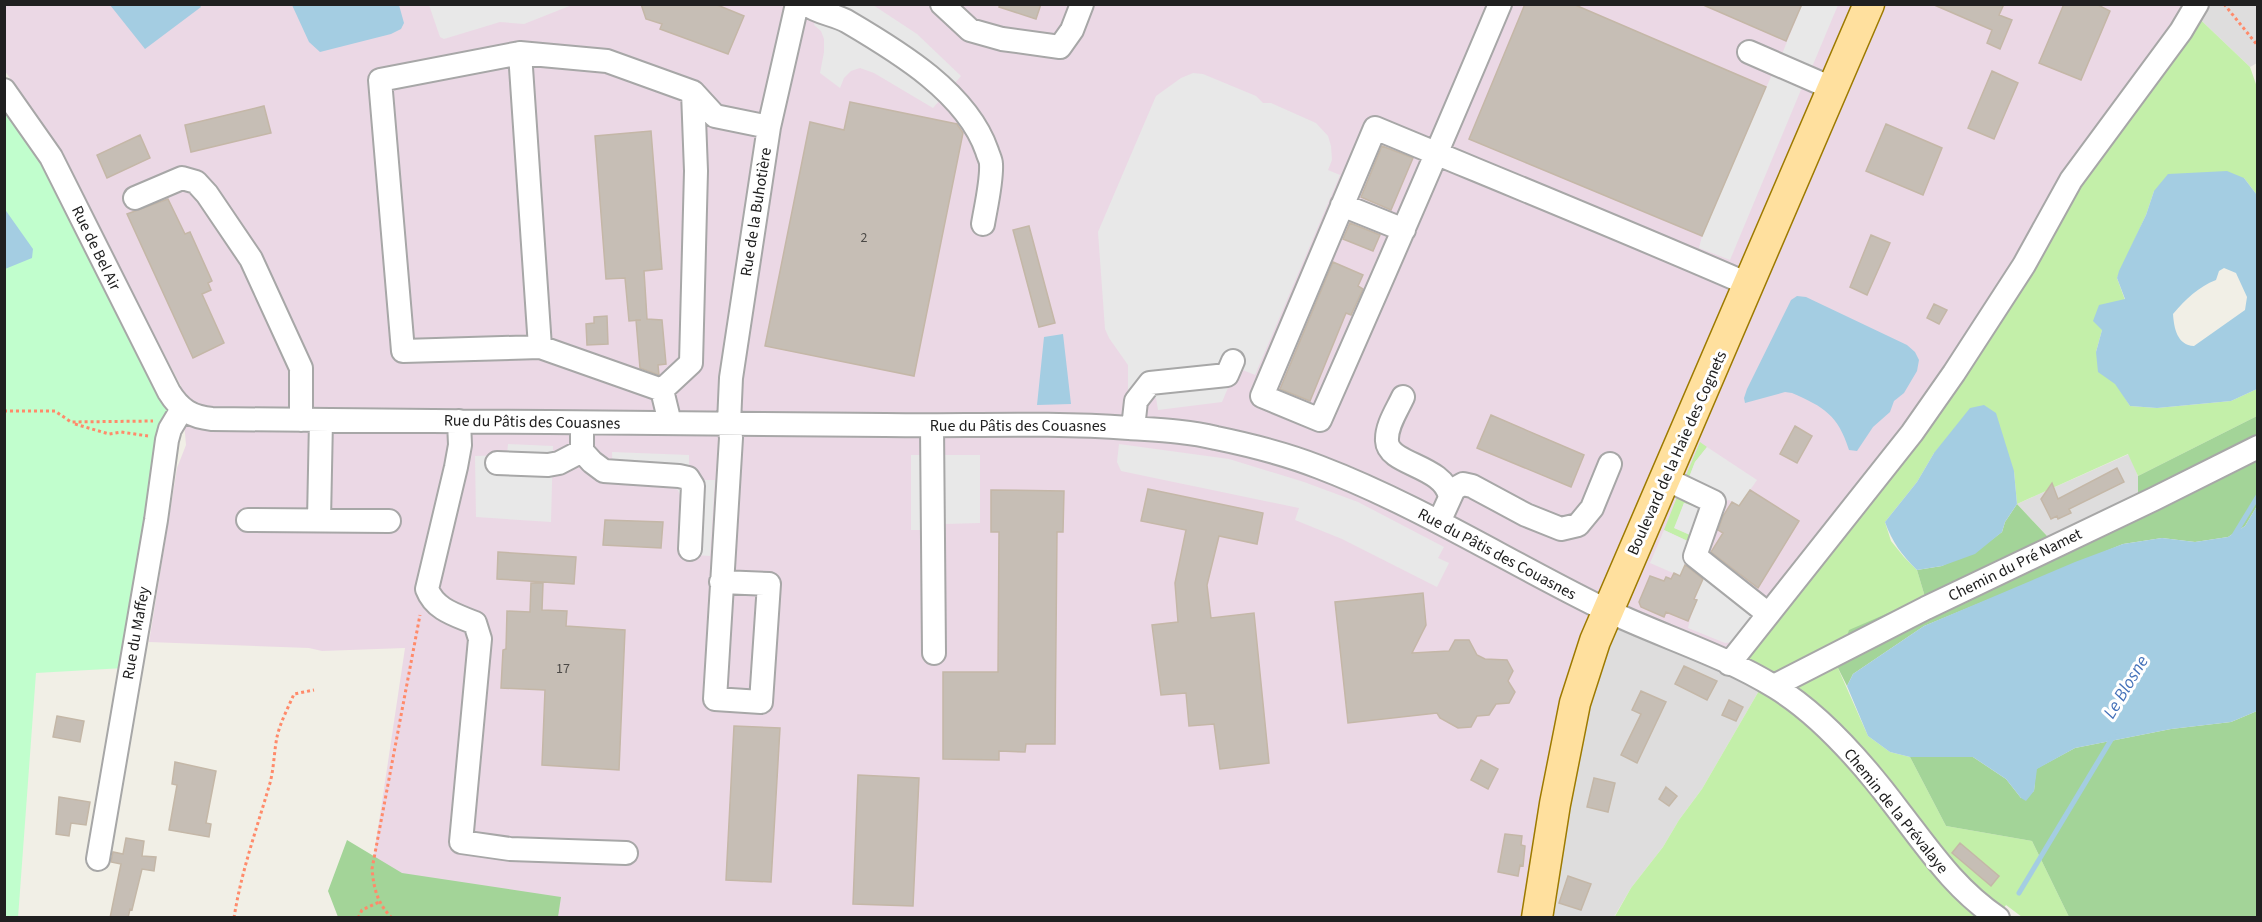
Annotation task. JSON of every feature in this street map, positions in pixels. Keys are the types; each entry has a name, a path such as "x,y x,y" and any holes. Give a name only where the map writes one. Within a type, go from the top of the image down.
{"main road":[{"name":"Boulevard de la Haie des Cognets","path":"1536,918 1575,703 1595,642 1869,4"}],"street":[{"name":"Rue de la Buhotière","path":"721,582 769,584 761,702 715,699 721,582 731,438 729,423 731,378 769,127 798,4"},
{"path":"806,4 814,10 843,19 897,52 966,111 982,136 991,164 983,224"},
{"path":"942,4 970,30 1002,39 1060,47 1072,30 1082,4"},
{"path":"1500,4 1437,154 1320,420 1262,396 1375,128 1437,154 1750,285"},
{"path":"1729,664 1911,433 1948,382 2024,265 2071,180 2175,39 2197,4"},
{"path":"1749,52 1834,89"},
{"path":"662,390 540,347 403,351 380,80 520,53 607,61 693,92 715,116 769,127"},
{"path":"520,53 540,347"},
{"name":"Rue de Bel Air","path":"4,90 51,157 169,392 182,409"},
{"path":"662,390 691,363 696,171 693,92"},
{"path":"135,198 182,178 196,182 207,194 251,259 301,368 311,420 319,520"},
{"path":"1342,205 1404,230"},
{"path":"1133,428 1136,401 1150,382 1227,375 1233,361"},
{"path":"662,390 670,423"},
{"path":"1402,397 1388,429 1387,443 1392,452 1442,480 1450,497"},
{"name":"Rue du Pâtis des Couasnes","path":"182,409 190,414 212,419 932,426 1095,425 1164,429 1221,439 1316,465 1377,491 1608,611 1774,686 1797,702"},
{"name":"Rue du Maffey","path":"98,859 156,520 167,440 170,429 182,409"},
{"path":"459,421 460,445 456,467 427,589 440,607 475,622 480,639 462,842 510,849 626,853"},
{"path":"582,423 582,451 604,471 688,478 693,486 690,549"},
{"path":"932,426 934,653"},
{"name":"Chemin du Pré Namet","path":"1774,686 1926,608 2258,447"},
{"path":"497,463 549,465 559,463 582,451"},
{"path":"1439,522 1450,497 1458,486 1463,484 1472,486 1526,515 1561,529 1578,525 1592,508 1610,464"},
{"path":"1666,479 1714,502 1695,556 1767,613"},
{"path":"248,520 389,521"},
{"name":"Chemin de la Prévalaye","path":"1797,702 1853,755 1897,807 1940,867 1971,897 1998,918"}],"path":[{"path":"2224,4 2258,46"},
{"path":"71,422 162,421 182,409"},
{"path":"4,411 55,411 71,422 109,434 121,432 167,440"},
{"path":"392,918 379,902 374,891 372,869 401,706 427,589"},
{"path":"234,918 238,892 250,855 255,828 271,780 277,735 294,694 314,690"},
{"path":"358,918 362,910 379,902"}],"shaded area":[{"path":"429,4 572,5 524,24 500,22 444,39 440,37"},
{"path":"2188,4 2257,5 2257,63 2250,67 2186,6"},
{"path":"4,5 2188,5 2021,266 1736,660 1608,611 1579,642 1556,717 1528,918 372,917 372,869 405,648 322,651 309,648 149,642 177,468 186,445 181,386 51,138 5,71"},
{"path":"820,5 873,5 917,34 961,76 933,108 874,73 860,68 851,71 844,78 840,88 820,73 824,39 821,31 814,25"},
{"path":"1802,5 1838,5 1812,67 1782,54"},
{"path":"1773,72 1803,85 1730,260 1699,248 1702,236"},
{"path":"1193,73 1203,74 1256,96 1263,103 1271,103 1316,123 1328,136 1331,146 1332,160 1328,170 1340,175 1255,375 1240,369 1233,376 1222,402 1158,410 1156,398 1128,397 1128,365 1105,329 1098,232 1156,96 1181,78"},
{"path":"508,444 553,446 551,522 476,517 475,456 507,455"},
{"path":"1119,444 1229,459 1304,482 1358,502 1444,547 1438,558 1449,563 1437,587 1342,539 1295,520 1299,508 1121,471 1117,462"},
{"path":"1707,447 1757,480 1739,506 1729,500 1725,501 1706,542 1674,528 1684,503 1696,507 1697,504 1688,480 1695,462"},
{"path":"612,452 689,455 689,467 697,471 701,480 715,480 710,556 680,554 681,498 678,490 669,486 613,483"},
{"path":"2129,454 2138,476 2138,515 2061,551 2017,504"},
{"path":"911,455 980,455 980,523 945,524 922,530 911,530"},
{"path":"1664,530 1694,544 1680,576 1650,563"},
{"path":"1706,573 1758,613 1735,642 1725,643 1688,628 1698,590"},
{"path":"1608,611 1760,689 1702,789 1663,847 1631,888 1614,917 1528,918 1556,717 1579,642"}],"green space":[{"path":"2186,6 2250,67 2257,87 2257,195 2244,178 2154,191 2146,215 2117,278 2125,300 2102,330 2096,352 2130,406 2157,408 2231,401 2257,389 2257,416 2138,476 2128,454 2017,504 2014,471 1934,453 1917,482 1885,522 1891,541 1917,570 1925,597 1837,666 1868,736 1890,752 1910,757 1946,826 2032,841 2069,917 2022,917 2006,905 1997,918 1614,918 1631,888 1663,847 1702,789 1760,689 1736,660 1917,420"},
{"path":"4,90 182,409 142,667 36,673 18,918 4,917"},
{"path":"2257,416 2257,506 2245,526 2228,537 2195,542 2162,538 2123,544 1924,626 1853,674 1847,686 1837,666 1849,630 1925,597 1917,570 1942,566 1990,541 2002,532 2005,522 2017,504 2061,551 2138,515 2138,476"},
{"path":"1700,442 1707,447 1695,462 1688,480 1684,480"},
{"path":"1679,492 1697,504 1696,508 1684,503 1675,528 1697,538 1694,544 1664,530"},
{"path":"2257,711 2257,917 2069,917 2032,841 1946,826 1910,757 1973,757 2006,779 2021,798 2034,791 2036,769 2075,748 2171,729 2231,722"},
{"path":"347,840 402,873 561,897 558,917 338,917 328,891"}],"water":[{"path":"199,4 201,7 145,49 110,5"},
{"path":"292,5 399,5 404,23 401,29 391,34 320,52 309,42"},
{"path":"2227,171 2244,178 2257,195 2257,389 2231,401 2157,408 2130,406 2115,384 2098,372 2096,352 2102,330 2093,321 2099,305 2125,299 2117,278 2119,271 2146,215 2154,191 2168,174","holes":["2224,268 2236,273 2247,297 2245,310 2194,346 2184,343 2176,330 2173,314 2193,294 2216,280 2219,271"]},
{"path":"4,208 33,249 32,258 5,269"},
{"path":"1797,296 1806,297 1907,345 1915,352 1919,360 1917,371 1904,393 1894,401 1890,412 1873,427 1857,451 1849,450 1835,420 1821,408 1792,393 1785,392 1745,403 1747,389 1791,300"},
{"path":"1063,334 1071,404 1037,405 1044,337"},
{"path":"1984,405 1996,413 2014,471 2017,504 2005,522 2002,532 1975,554 1942,566 1917,570 1898,548 1885,522 1917,482 1934,453 1970,408"},
{"path":"2257,506 2257,711 2231,722 2171,729 2075,748 2037,769 2034,791 2026,801 2006,779 1973,757 1910,757 1890,752 1868,736 1847,686 1853,674 1924,626 2123,544 2162,538 2195,542 2228,537 2245,526"}],"building":[{"path":"641,4 715,4 744,16 728,54 660,29 662,24 646,19"},
{"path":"1000,4 1041,4 1036,19 999,7"},
{"path":"1525,4 1573,4 1766,87 1702,236 1469,139"},
{"path":"1701,4 1802,4 1786,41"},
{"path":"1932,4 2004,4 1999,15 2012,20 2000,49 1987,43 1992,30"},
{"path":"2064,4 2096,4 2110,11 2081,80 2039,63"},
{"path":"1992,71 2018,83 1994,139 1968,128"},
{"path":"850,102 957,124 963,133 914,376 765,346 810,122 844,130"},
{"path":"264,106 271,133 191,152 185,125"},
{"path":"1886,124 1942,148 1923,195 1866,171"},
{"path":"651,131 662,269 644,271 647,319 662,320 666,364 658,365 659,375 640,368 636,320 629,321 625,278 606,279 595,136"},
{"path":"140,135 150,158 107,178 97,155"},
{"path":"1382,146 1413,158 1391,210 1361,197"},
{"path":"168,199 185,234 190,232 212,281 208,283 211,290 202,294 224,343 193,358 127,214"},
{"path":"1350,223 1380,235 1373,251 1343,239"},
{"path":"1029,226 1055,323 1039,327 1013,230"},
{"path":"1871,235 1890,243 1867,295 1850,287"},
{"path":"1333,262 1363,275 1358,286 1363,289 1351,315 1346,313 1310,401 1280,389"},
{"path":"1934,304 1947,310 1939,324 1927,318"},
{"path":"607,316 608,344 587,345 586,324 594,323 594,317"},
{"path":"1491,415 1584,455 1571,487 1477,448"},
{"path":"1795,426 1812,436 1797,463 1780,454"},
{"path":"2117,468 2124,482 2069,509 2071,513 2058,519 2057,516 2051,519 2041,499 2052,483 2058,499"},
{"path":"1148,489 1263,513 1257,544 1219,536 1207,585 1211,618 1254,613 1269,763 1220,769 1214,724 1189,726 1186,693 1161,695 1152,625 1178,622 1175,583 1186,530 1141,521"},
{"path":"991,490 1064,491 1063,532 1057,532 1055,744 1026,744 1025,752 999,751 999,760 943,759 943,672 998,672 999,532 991,532"},
{"path":"1750,490 1799,521 1758,588 1711,552 1723,533 1718,530 1723,516 1732,502 1739,506"},
{"path":"605,520 663,522 661,548 603,545"},
{"path":"498,552 576,557 574,584 497,579"},
{"path":"1685,565 1703,579 1688,621 1666,612 1664,617 1641,607 1639,602 1650,576 1664,581 1666,577 1671,579 1674,573 1680,576"},
{"path":"531,583 543,583 542,610 567,611 566,626 625,630 619,770 542,765 545,690 501,688 503,650 506,649 507,611 530,612"},
{"path":"1423,593 1426,625 1412,653 1449,651 1455,640 1469,640 1477,655 1485,659 1507,660 1513,671 1508,681 1515,692 1509,703 1496,704 1489,715 1477,716 1471,727 1458,728 1440,718 1437,713 1348,723 1335,602"},
{"path":"1684,666 1717,681 1707,700 1675,684"},
{"path":"1641,691 1666,702 1637,763 1621,755 1641,714 1632,710"},
{"path":"1729,700 1743,707 1736,721 1722,715"},
{"path":"57,716 84,721 80,742 53,737"},
{"path":"734,726 780,728 771,882 726,880"},
{"path":"1481,760 1498,769 1488,789 1471,780"},
{"path":"175,762 216,771 206,823 211,824 209,837 169,830 177,785 172,784"},
{"path":"858,775 919,778 913,906 853,904"},
{"path":"1594,778 1615,783 1608,812 1587,807"},
{"path":"1666,787 1677,796 1669,806 1659,799"},
{"path":"59,797 90,802 86,825 71,823 69,836 56,834"},
{"path":"1505,834 1522,836 1521,845 1525,846 1523,866 1520,865 1518,876 1498,872"},
{"path":"126,838 144,841 142,856 156,857 154,871 142,869 128,918 110,918 121,864 111,862 113,852 123,854"},
{"path":"1960,843 1999,876 1991,886 1952,853"},
{"path":"1568,876 1591,884 1581,910 1559,903"}],"waterway":[{"name":"Le Blosne","path":"2233,537 2258,496"},
{"name":"Le Blosne","path":"2019,893 2114,735"}]}
